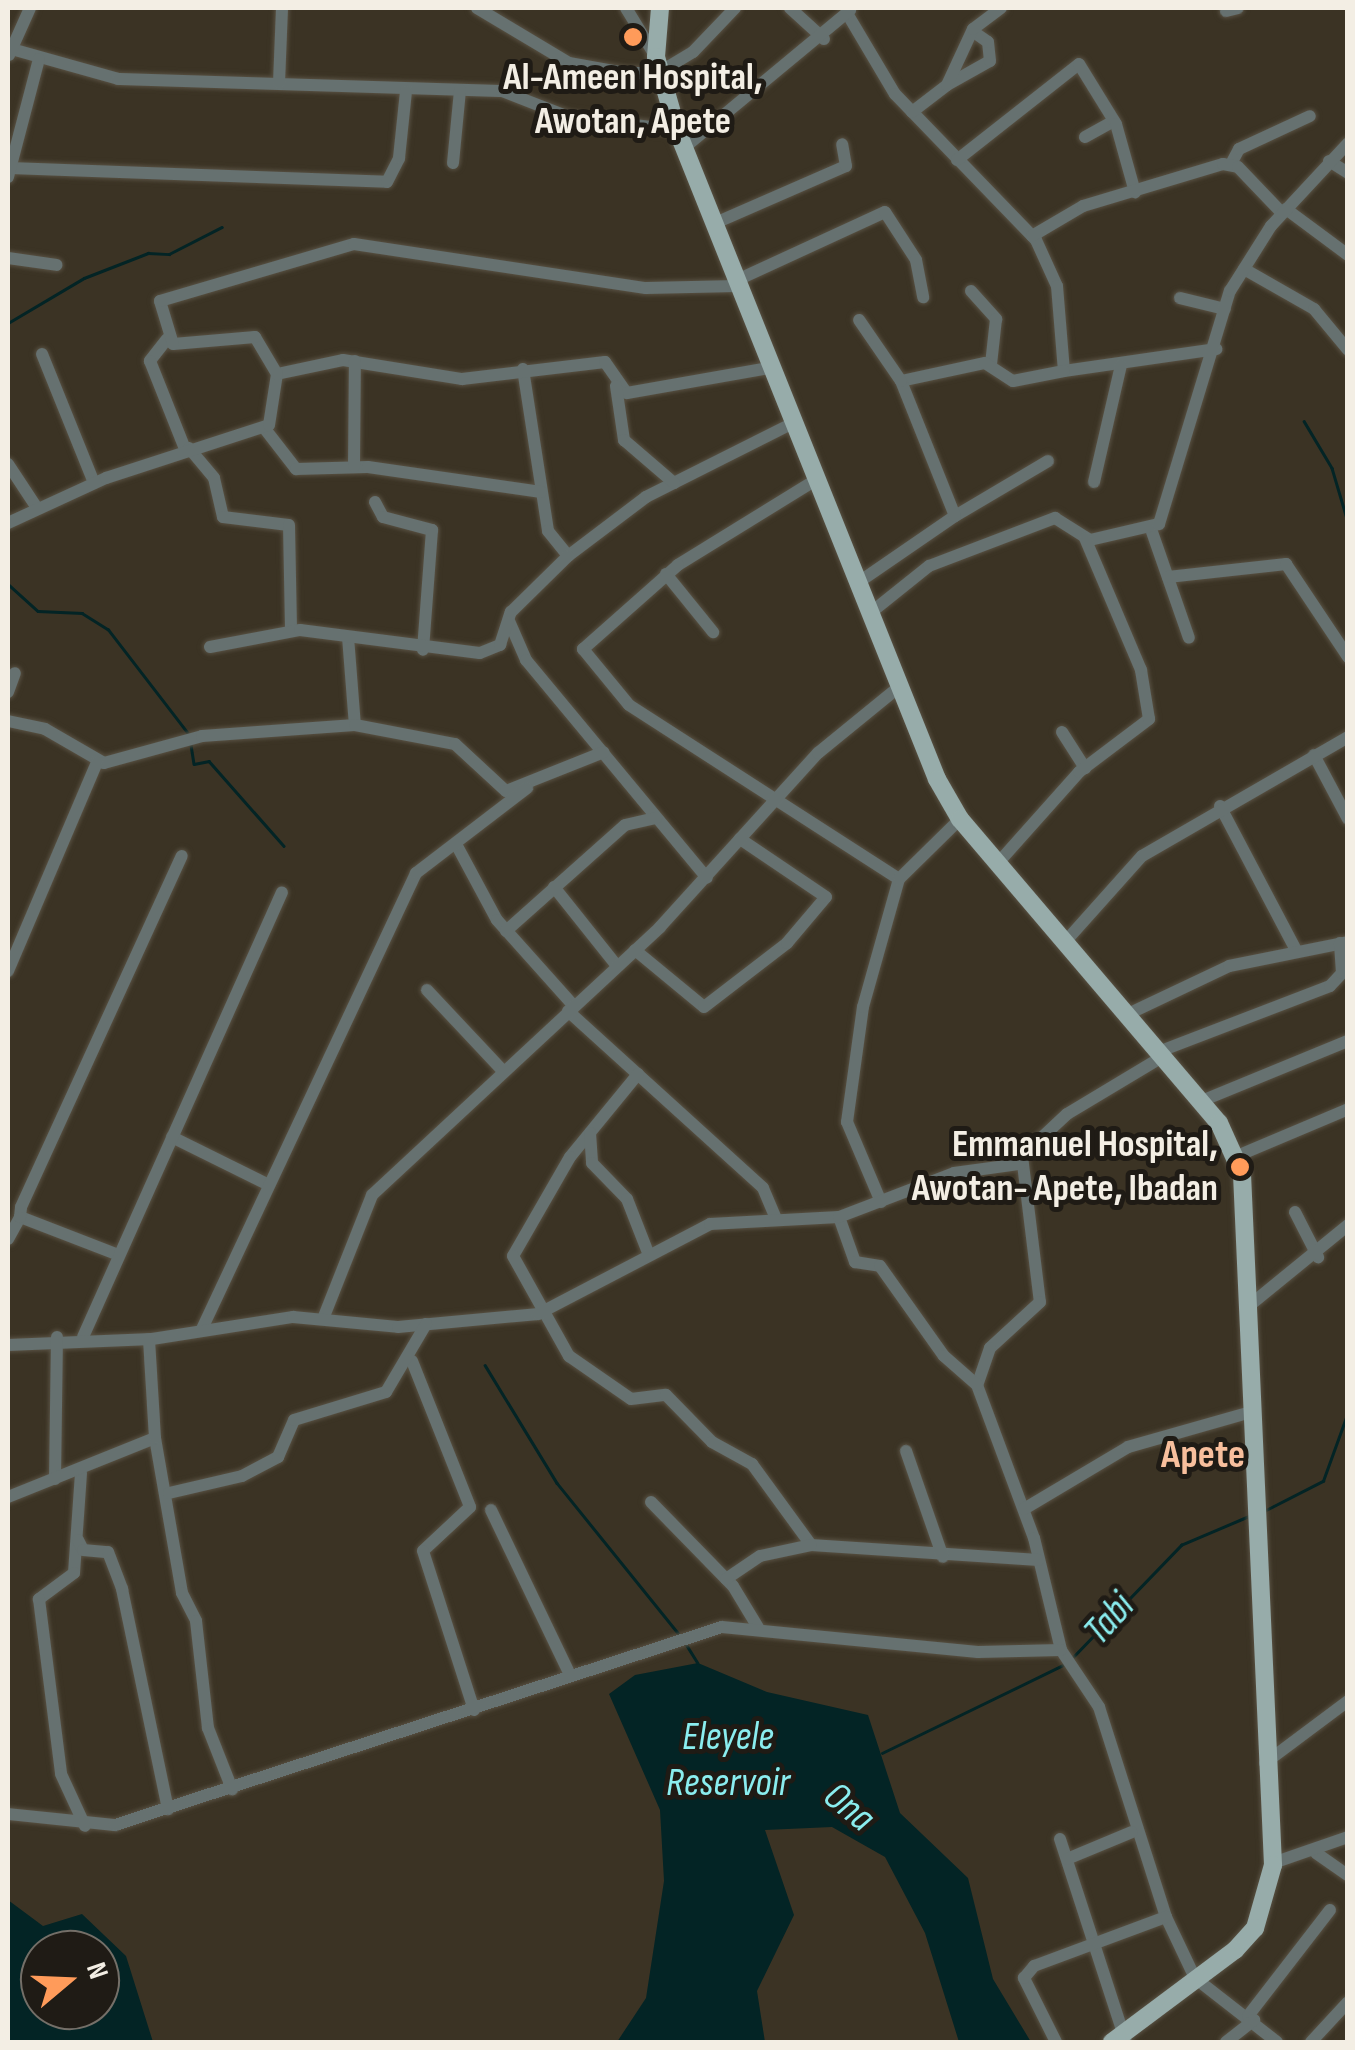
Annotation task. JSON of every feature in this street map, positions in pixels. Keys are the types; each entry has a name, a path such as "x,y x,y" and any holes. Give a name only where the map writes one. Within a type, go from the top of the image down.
{"main road":[{"path":"660,8 657,65 677,130 856,584 960,819 1200,1102 1236,1156 1250,1306 1265,1763 1273,1863 1255,1928 1120,2040"}],"street":[{"path":"30,8 9,52 118,79 514,93 569,117 677,130"},
{"path":"279,83 282,8"},
{"path":"477,8 569,63 657,65 693,52 735,8"},
{"path":"626,8 657,65"},
{"path":"790,8 824,39"},
{"path":"947,86 972,31 1001,8"},
{"path":"684,148 824,39 850,12 912,112 1032,236 1057,286 1064,371"},
{"path":"912,112 990,61 988,42 972,31"},
{"path":"39,60 9,173 386,182 400,158 406,91"},
{"path":"957,160 1075,65 1114,121 1135,192"},
{"path":"453,164 460,90"},
{"path":"1032,236 1083,206 1231,164 1238,149 1310,116"},
{"path":"1085,137 1114,121"},
{"path":"1152,529 1174,494 1226,309 1244,268 1284,211 1348,143"},
{"path":"713,224 846,166 842,144"},
{"path":"1329,160 1348,173"},
{"path":"1231,164 1284,211 1348,255"},
{"path":"291,630 289,525 224,517 214,478 187,448 150,361 167,338 160,301 354,244 646,288 736,284 885,212 916,260 923,296"},
{"path":"8,258 57,265"},
{"path":"1244,268 1314,309 1348,350"},
{"path":"971,290 996,318 991,364"},
{"path":"1180,298 1226,309"},
{"path":"860,320 901,381 955,516"},
{"path":"167,338 186,346 255,337 277,374 265,429 289,467 354,466 541,492"},
{"path":"901,381 991,364 1013,382 1216,349"},
{"path":"42,354 94,482"},
{"path":"277,374 354,361 462,380 524,369 605,362 622,393 659,390 769,368"},
{"path":"354,361 354,466"},
{"path":"1094,482 1121,365"},
{"path":"524,369 551,540 568,556"},
{"path":"616,384 624,440 674,483"},
{"path":"210,648 291,630 423,650 492,650 508,619 568,556 674,483 791,424"},
{"path":"8,523 94,482 187,448 265,429"},
{"path":"856,584 955,516 1048,461"},
{"path":"8,464 37,508"},
{"path":"814,480 666,574 588,640 585,654 629,706 701,744 771,802 899,879"},
{"path":"375,502 383,517 432,530 423,650"},
{"path":"869,614 930,566 1040,524 1064,518 1085,538 1151,711 1146,725 1085,768 998,863"},
{"path":"1085,538 1152,529"},
{"path":"1152,529 1189,638"},
{"path":"1168,577 1286,564 1348,657"},
{"path":"666,574 713,632"},
{"path":"508,619 526,660 707,878"},
{"path":"348,637 355,725"},
{"path":"8,692 15,673"},
{"path":"322,1319 372,1194 634,950 707,878 771,802 899,687"},
{"path":"8,721 45,729 97,762 202,736 355,725 456,744 496,785 526,788"},
{"path":"1062,732 1085,768"},
{"path":"1065,942 1142,856 1220,806 1348,737"},
{"path":"201,1331 410,884 526,788 604,752"},
{"path":"1314,754 1348,818"},
{"path":"8,972 97,762"},
{"path":"1220,806 1295,948"},
{"path":"506,931 624,825 656,818"},
{"path":"881,1202 846,1115 863,1007 899,879 960,819"},
{"path":"634,950 704,1008 787,943 826,897 740,839"},
{"path":"456,844 506,931 571,1009 763,1188 776,1218"},
{"path":"8,1238 182,856"},
{"path":"554,887 617,966"},
{"path":"83,1337 116,1254 282,892"},
{"path":"8,1345 58,1337 149,1339 322,1319 426,1324 538,1314 647,1250 710,1224 840,1217 954,1173 1020,1164 1067,1114 1160,1054 1330,986 1342,973 1344,943 1295,948 1229,966 1126,1015"},
{"path":"427,990 502,1070"},
{"path":"1200,1102 1348,1041"},
{"path":"638,1074 590,1132 513,1256 538,1314 582,1367 631,1399 666,1396 712,1442 752,1464 811,1545"},
{"path":"1236,1156 1348,1109"},
{"path":"590,1132 592,1164 627,1199 647,1250"},
{"path":"172,1137 268,1185"},
{"path":"977,1385 990,1348 1040,1302 1020,1164"},
{"path":"1295,1212 1318,1257"},
{"path":"20,1217 116,1254"},
{"path":"840,1217 855,1262 880,1266 944,1356 977,1385 1024,1509 1066,1656 1099,1707 1132,1832 1195,1978 1277,2042"},
{"path":"1250,1306 1345,1233"},
{"path":"169,1493 274,1460 294,1420 386,1392 412,1361 426,1324"},
{"path":"55,1479 58,1337"},
{"path":"149,1339 156,1438 169,1493 206,1720 232,1788"},
{"path":"412,1361 470,1507 423,1551 474,1710"},
{"path":"1024,1509 1128,1446 1254,1411"},
{"path":"8,1497 81,1473 156,1438"},
{"path":"906,1451 944,1557"},
{"path":"81,1473 72,1577 39,1600 61,1774 85,1826"},
{"path":"651,1502 726,1579 760,1629"},
{"path":"492,1510 568,1671"},
{"path":"76,1538 84,1550 108,1552 122,1589 168,1809"},
{"path":"726,1579 760,1556 811,1545 944,1557 1039,1560"},
{"path":"8,1814 85,1826 168,1809 474,1710 568,1671 722,1627 978,1652 1066,1656"},
{"path":"1265,1763 1348,1700"},
{"path":"1068,1860 1132,1832"},
{"path":"1273,1863 1316,1854 1348,1837"},
{"path":"1060,1839 1097,1946 1120,2040"},
{"path":"1316,1854 1348,1875"},
{"path":"1226,2042 1251,2018 1330,1910"},
{"path":"1056,2042 1024,1978 1034,1966 1097,1946 1166,1917"},
{"path":"1311,2042 1348,2002"}],"water":[{"name":"Eleyele Reservoir","path":"698,1663 767,1692 868,1715 900,1813 968,1878 993,1979 1031,2042 959,2042 925,1933 885,1857 832,1827 765,1830 794,1915 757,1991 765,2042 617,2042 646,1998 664,1881 660,1810 609,1694 635,1675"},
{"path":"8,1900 43,1926 82,1914 99,1930 20,1930 20,2030 120,2030 120,1950 126,1956 153,2042 8,2042"}],"waterway":[{"path":"8,323 84,278 148,253 169,254 222,227"},
{"path":"1304,421 1332,468 1348,522"},
{"path":"8,584 38,611 82,613 108,629 188,733"},
{"path":"191,745 194,764 209,761 284,846"},
{"path":"485,1365 557,1483 679,1634"},
{"path":"1266,1510 1323,1481 1348,1412"},
{"name":"Tabi","path":"1073,1657 1181,1545 1249,1516"},
{"path":"686,1644 698,1663"},
{"name":"Tabi","path":"882,1753 1063,1665"}],"place":[{"name":"Al-Ameen Hospital, Awotan, Apete","path":"633,37"},
{"name":"Emmanuel Hospital, Awotan- Apete, Ibadan","path":"1240,1167"}],"district":[{"name":"Apete","path":"1203,1455"}],"water label":[{"name":"Ona","path":"849,1807"}]}
